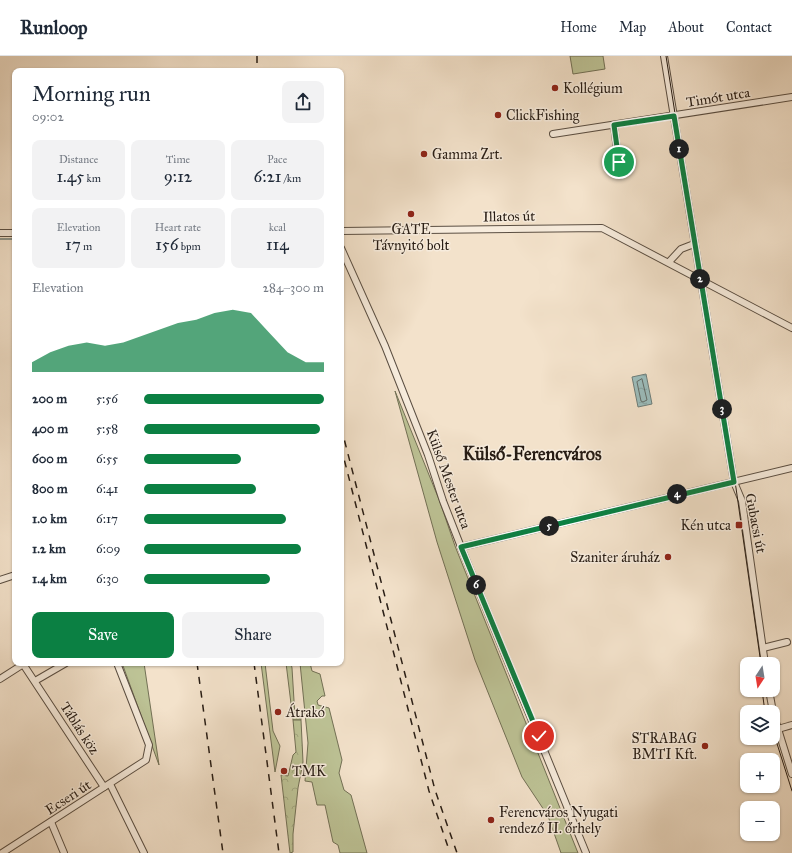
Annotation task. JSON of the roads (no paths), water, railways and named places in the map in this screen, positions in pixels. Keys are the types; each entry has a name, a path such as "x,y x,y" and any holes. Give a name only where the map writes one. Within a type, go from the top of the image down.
{"street":[{"name":"Gubacsi út","path":"664,56 734,482 742,501 764,657"},
{"name":"Timót utca","path":"553,134 792,98"},
{"path":"614,125 620,175"},
{"name":"Illatos út","path":"344,231 596,227 609,230 792,328"},
{"path":"0,233 12,233"},
{"path":"669,262 681,249 694,244"},
{"name":"Külső Mester utca","path":"344,255 385,346 428,455 443,501 461,547 586,853"},
{"path":"461,547 792,468"},
{"path":"0,580 12,576"},
{"path":"763,648 787,642"},
{"path":"0,679 21,666"},
{"name":"Táblás köz","path":"25,666 107,786 144,853"},
{"path":"35,681 61,666"},
{"name":"Ecseri út","path":"2,853 146,760 149,745 118,666"},
{"path":"780,728 792,725"},
{"path":"780,735 792,774"},
{"path":"51,822 64,853"}],"water":[{"path":"646,374 652,404 638,407 632,377"}],"waterway":[{"path":"0,239 12,239"}],"tram line":[{"path":"666,56 708,324 736,488 760,657"},
{"path":"763,697 764,705"},
{"path":"777,745 792,791"}],"railway":[{"path":"257,56 257,68"},
{"path":"344,439 435,790 457,853"},
{"path":"344,459 429,791 448,847"},
{"path":"197,666 223,853"},
{"path":"254,666 279,853"}],"place":[{"name":"Kollégium","path":"555,88"},
{"name":"ClickFishing","path":"498,115"},
{"name":"Gamma Zrt.","path":"424,154"},
{"name":"GATE Távnyitó bolt","path":"411,214"},
{"name":"Kén utca","path":"739,525"},
{"name":"Szaniter áruház","path":"668,557"},
{"name":"Átrakó","path":"278,712"},
{"name":"STRABAG BMTI Kft.","path":"705,746"},
{"name":"TMK","path":"284,771"},
{"name":"Ferencváros Nyugati rendező II. őrhely","path":"491,820"}],"district":[{"name":"Külső-Ferencváros","path":"532,454"}]}
